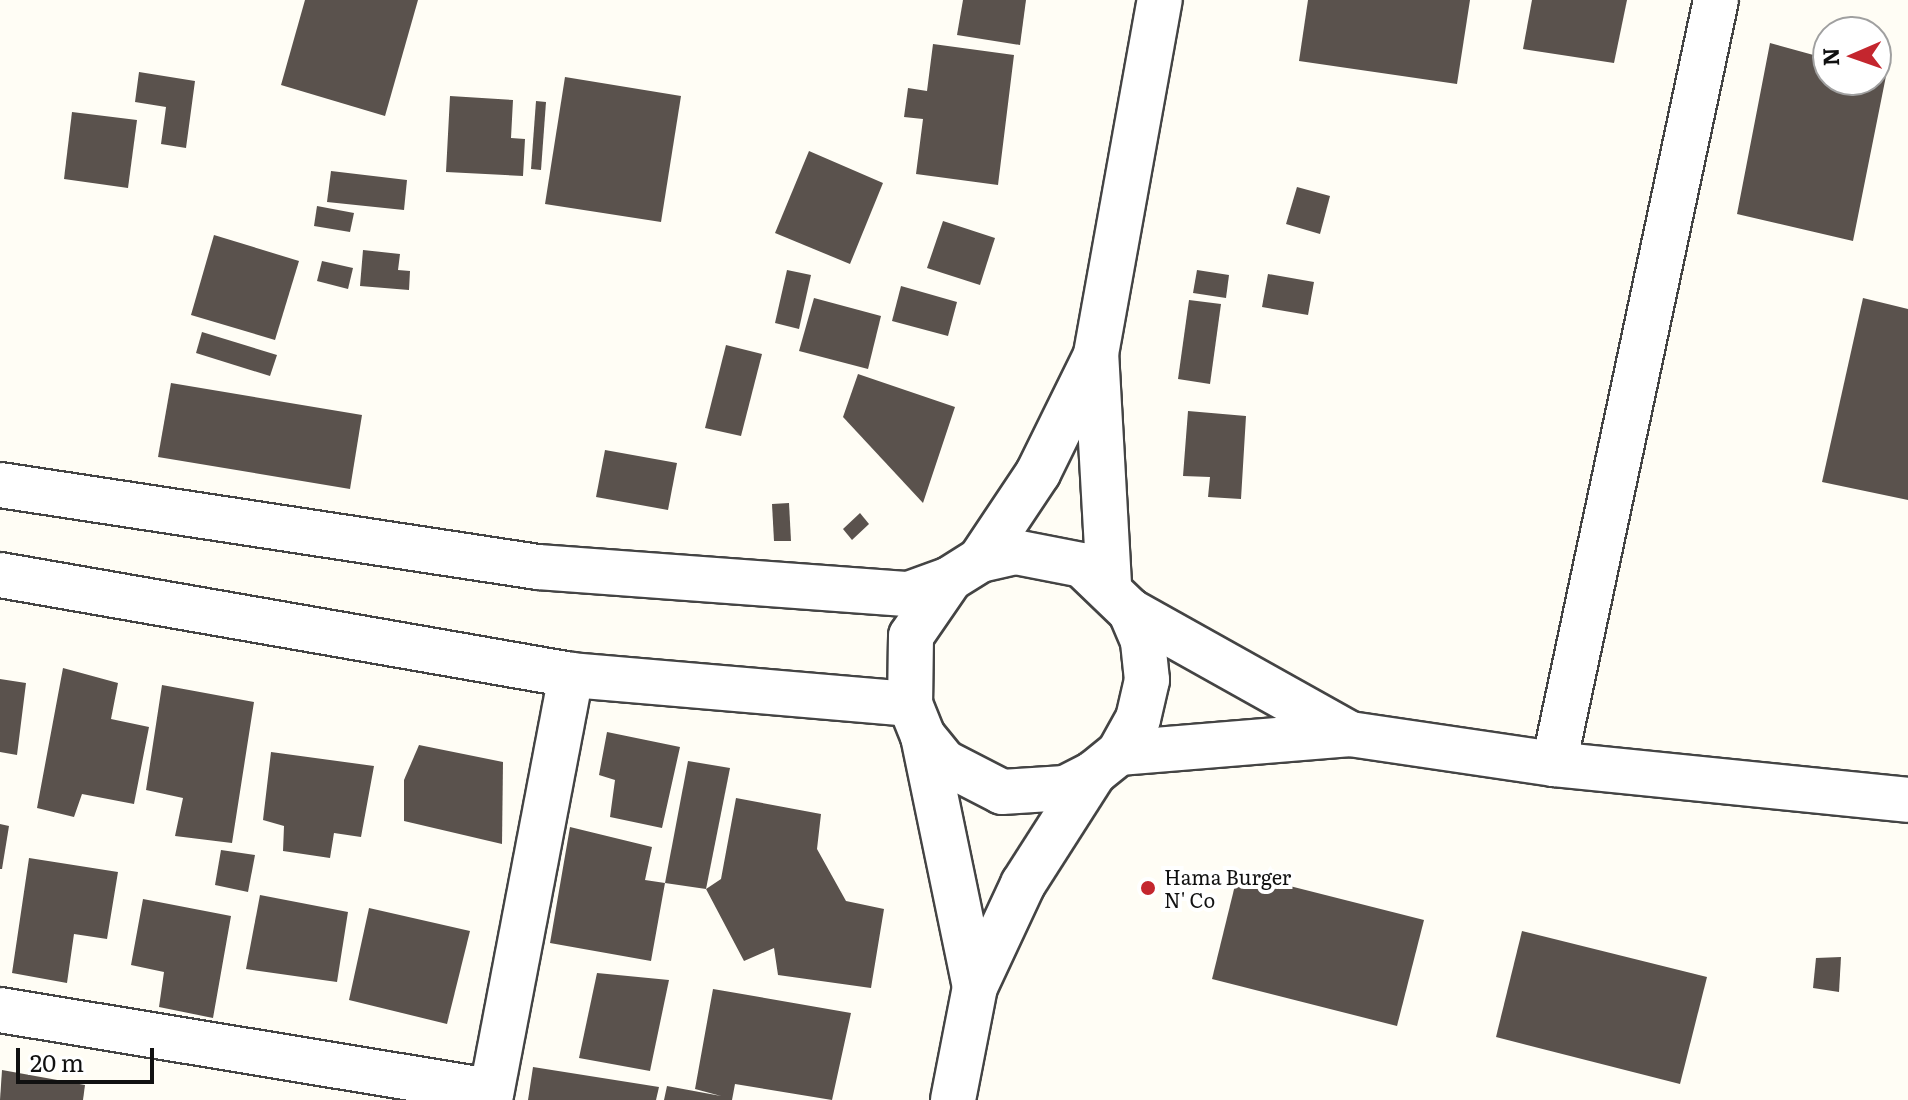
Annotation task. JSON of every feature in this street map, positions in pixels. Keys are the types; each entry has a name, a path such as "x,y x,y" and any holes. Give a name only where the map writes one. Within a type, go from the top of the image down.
{"street":[{"path":"953,1100 975,987 1023,884 1138,719 1147,680 1119,598 1096,354 1160,0"},
{"path":"1554,764 1716,0"},
{"path":"975,987 917,720 911,636 1038,473 1096,354"},
{"path":"0,485 538,567 909,594 965,570 1051,554 1119,598 1350,734"},
{"path":"0,575 571,675 917,720 944,762 1002,792 1065,788 1107,763 1350,734 1554,764 1908,800"},
{"path":"0,1010 490,1096 571,675"}],"building":[{"path":"305,0 418,0 385,116 281,85"},
{"path":"963,0 1026,0 1020,45 957,35"},
{"path":"1308,0 1470,0 1457,84 1299,61"},
{"path":"1532,0 1627,0 1614,63 1523,49"},
{"path":"1770,43 1812,55 1812,96 1882,96 1853,241 1737,214"},
{"path":"933,44 1014,55 998,185 916,174 923,119 904,117 908,88 927,91"},
{"path":"139,72 195,81 186,148 161,144 166,107 135,102"},
{"path":"565,77 681,96 661,222 545,204"},
{"path":"450,96 513,100 511,138 525,139 523,176 446,172"},
{"path":"536,101 546,102 541,170 531,169"},
{"path":"72,112 137,120 128,188 64,179"},
{"path":"809,151 883,183 850,264 775,233"},
{"path":"331,171 407,180 404,210 327,202"},
{"path":"1297,187 1330,196 1320,234 1286,224"},
{"path":"317,206 354,213 350,232 314,226"},
{"path":"943,221 995,238 980,285 927,268"},
{"path":"214,235 299,261 275,340 191,315"},
{"path":"363,250 400,254 398,270 410,271 409,290 360,286"},
{"path":"322,261 353,268 348,289 317,281"},
{"path":"787,270 811,275 799,329 775,323"},
{"path":"1197,270 1229,275 1226,298 1193,293"},
{"path":"1268,274 1314,282 1308,315 1262,307"},
{"path":"901,286 957,302 948,336 892,321"},
{"path":"814,298 881,316 868,369 799,351"},
{"path":"1863,298 1908,309 1908,500 1822,482"},
{"path":"1189,300 1221,304 1210,384 1178,379"},
{"path":"202,332 277,355 270,376 196,353"},
{"path":"726,345 762,354 741,436 705,428"},
{"path":"858,374 955,407 923,503 843,417"},
{"path":"171,383 362,415 350,489 158,457"},
{"path":"1188,411 1246,416 1241,499 1208,497 1210,477 1183,476"},
{"path":"605,450 677,463 668,510 596,497"},
{"path":"789,503 791,541 774,541 772,504"},
{"path":"860,513 869,524 852,540 843,529"},
{"path":"63,668 118,683 111,719 149,727 134,804 82,794 74,817 37,808"},
{"path":"0,679 26,683 17,755 0,752"},
{"path":"162,685 254,702 232,843 175,836 183,798 146,790"},
{"path":"607,732 680,747 662,828 610,817 615,780 599,775"},
{"path":"419,745 503,762 502,844 404,821 404,780"},
{"path":"271,752 374,766 361,837 334,833 330,858 283,851 284,826 263,820"},
{"path":"688,761 730,768 706,889 665,883"},
{"path":"736,798 821,814 817,849 846,901 884,909 871,988 778,975 774,948 744,961 706,889 721,879"},
{"path":"0,824 9,826 2,869 0,869"},
{"path":"570,827 652,847 645,880 665,883 651,961 550,943"},
{"path":"221,850 255,855 248,892 215,885"},
{"path":"29,858 118,872 107,939 74,934 67,983 12,973"},
{"path":"1238,873 1424,920 1397,1026 1212,979"},
{"path":"260,895 348,912 337,982 246,969"},
{"path":"143,899 231,916 213,1018 159,1007 164,972 131,965"},
{"path":"369,908 470,931 447,1024 349,1000"},
{"path":"1522,931 1707,977 1680,1084 1496,1037"},
{"path":"1841,957 1839,992 1813,988 1816,958"},
{"path":"597,973 669,980 650,1071 579,1058"},
{"path":"713,989 851,1013 832,1100 735,1084 732,1100 664,1100 667,1086 721,1096 695,1089"},
{"path":"533,1067 659,1087 656,1100 528,1100"},
{"path":"2,1070 85,1085 83,1100 0,1100"}],"place":[{"name":"Hama Burger N' Co","path":"1148,888"}]}
